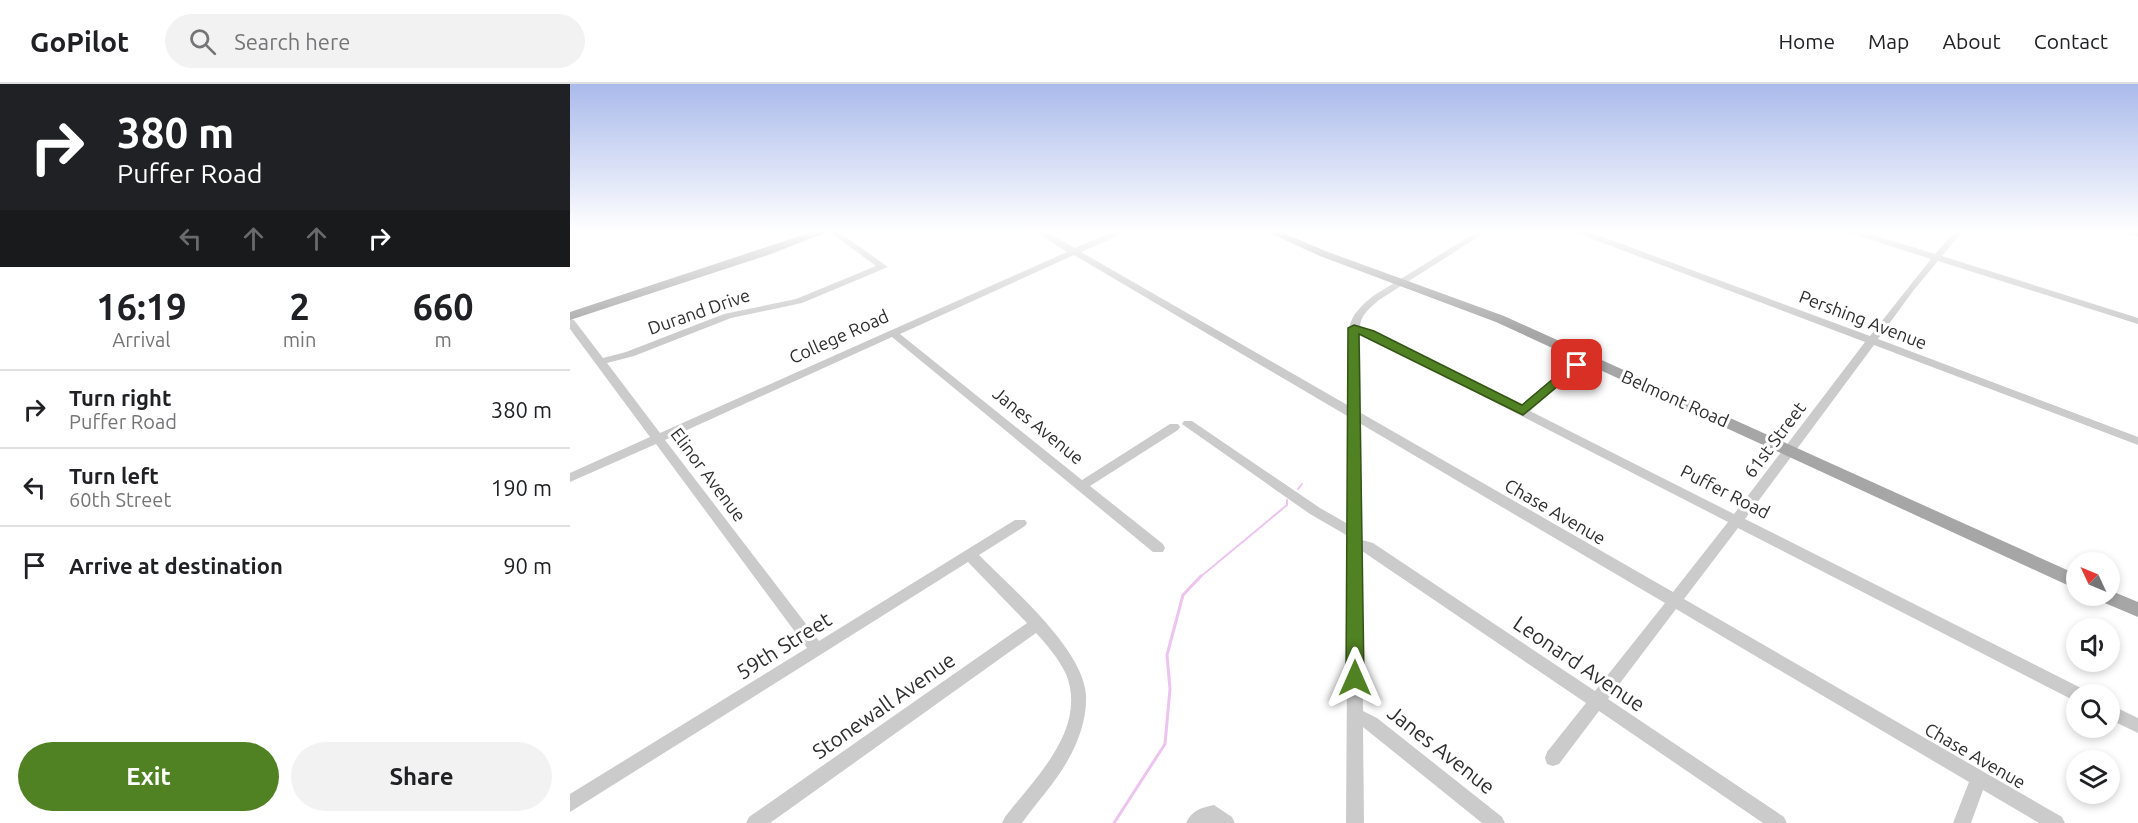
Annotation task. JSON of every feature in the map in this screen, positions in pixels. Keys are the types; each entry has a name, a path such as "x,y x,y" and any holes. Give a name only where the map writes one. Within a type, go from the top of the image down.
{"main road":[{"path":"570,316 728,264"},
{"name":"Belmont Road","path":"1358,264 1474,309 1585,358 2066,577"},
{"path":"2120,602 2138,610"}],"street":[{"name":"Durand Drive","path":"600,362 630,354 728,316 799,301 883,267 879,264"},
{"name":"College Road","path":"570,478 1046,264"},
{"name":"Chase Avenue","path":"1095,264 2055,823"},
{"path":"1355,823 1354,328 1363,309 1429,264"},
{"name":"Pershing Avenue","path":"1669,264 2138,441"},
{"name":"61st Street","path":"1553,758 1874,341 1910,289 1931,264"},
{"path":"1958,264 2138,321"},
{"name":"Elinor Avenue","path":"570,322 817,650"},
{"name":"Puffer Road","path":"1354,328 1523,411 2066,688"},
{"name":"Janes Avenue","path":"892,333 1158,548"},
{"path":"1523,411 1585,358"},
{"name":"Leonard Avenue","path":"1188,424 1778,823"},
{"path":"1081,486 1174,428"},
{"name":"59th Street","path":"570,804 1020,523"},
{"path":"969,554 1059,646 1071,666 1078,693 1077,709 1063,753 1011,823"},
{"name":"Stonewall Avenue","path":"755,823 1037,624"},
{"name":"Janes Avenue","path":"1356,716 1371,723 1496,823"},
{"path":"2120,717 2138,726"},
{"path":"1962,823 1979,779"},
{"path":"1195,823 1202,816 1214,814 1226,823"}],"waterway":[{"path":"1298,489 1302,484"},
{"path":"1199,578 1287,505 1287,500"},
{"path":"1114,823 1165,744 1170,689 1167,655 1183,595 1199,578"}],"route":[{"path":"1355,678 1354,328 1523,411 1577,365"}]}
